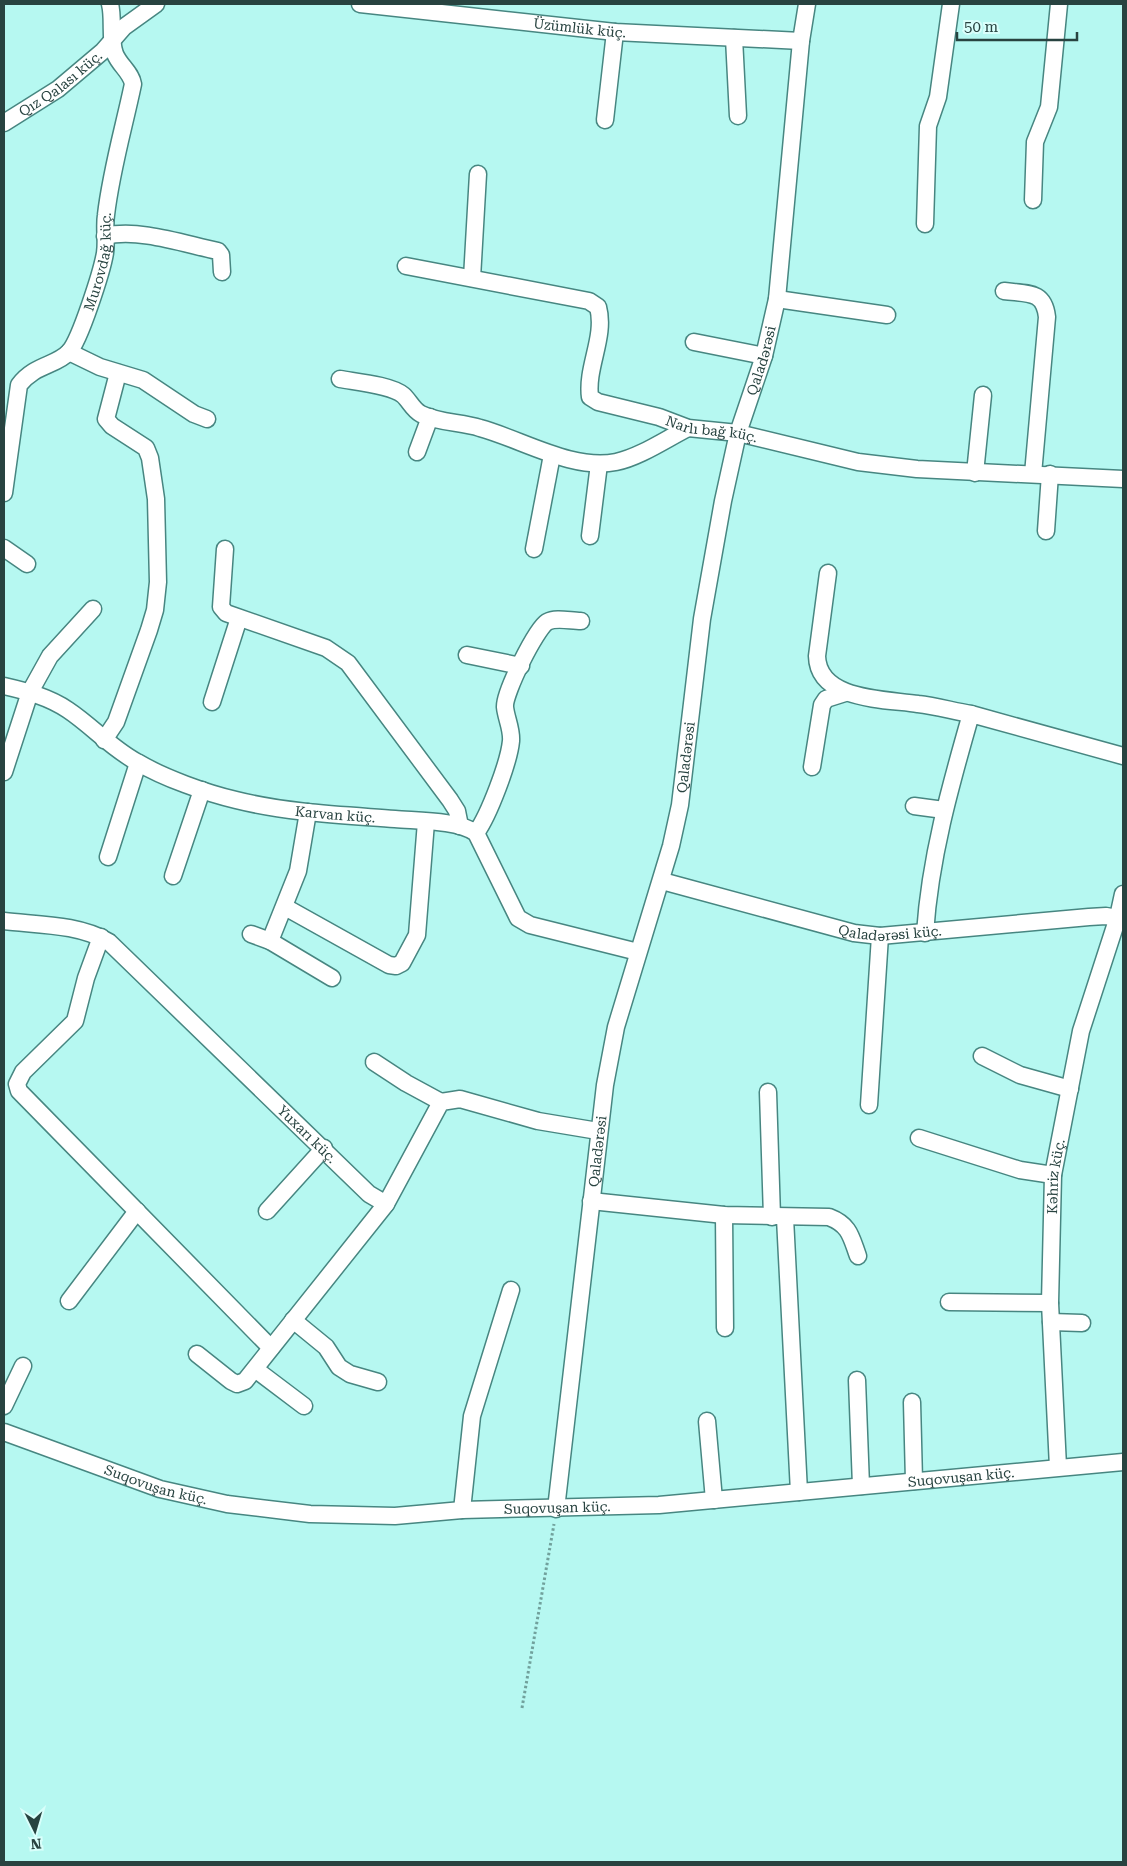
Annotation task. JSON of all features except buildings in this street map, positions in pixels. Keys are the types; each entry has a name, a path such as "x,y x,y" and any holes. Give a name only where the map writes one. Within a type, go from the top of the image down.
{"street":[{"name":"Murovdağ küç.","path":"69,352 76,340 103,261 106,215 133,84 131,76 119,62 115,53 112,38 113,17 110,4"},
{"path":"112,38 156,4"},
{"name":"Üzümlük küç.","path":"360,4 616,32 801,41"},
{"name":"Qaladərəsi","path":"556,1509 598,1131 616,1027 638,952 662,881 680,804 702,619 738,433 764,356 777,299 801,41 807,4"},
{"path":"925,224 928,126 938,97 951,4"},
{"path":"1033,200 1035,142 1049,107 1059,4"},
{"path":"605,120 616,32"},
{"name":"Qız Qalası küç.","path":"4,123 58,89 103,51 112,38"},
{"path":"734,38 738,116"},
{"path":"472,278 478,174"},
{"path":"105,236 117,233 134,234 218,251 222,272"},
{"name":"Narlı bağ küç.","path":"406,266 589,301 598,308 601,320 588,385 590,397 598,402 659,417 688,428 738,433 858,462 975,473 1050,474 1123,479"},
{"path":"1004,291 1037,295 1046,304 1047,317 1033,474"},
{"path":"777,299 887,314"},
{"path":"694,342 764,356"},
{"path":"4,493 10,392 26,376 69,352 118,373 154,385 194,414 207,419"},
{"path":"104,740 116,722 149,630 155,610 158,582 156,499 150,458 146,448 112,426 106,419 118,373"},
{"path":"340,379 395,390 403,395 419,413 430,417 481,428 552,455 600,464 617,462 688,428"},
{"path":"975,473 983,394"},
{"path":"417,452 430,417"},
{"path":"534,550 552,455"},
{"path":"590,536 600,464"},
{"path":"1046,531 1050,474"},
{"path":"4,548 27,564"},
{"path":"226,549 221,607 226,613 326,648 348,663 450,800 457,811 460,826"},
{"path":"828,573 818,666 822,676 845,693 859,697 921,704 971,714 1123,756"},
{"path":"4,772 30,692 50,656 93,609"},
{"path":"212,702 239,618"},
{"path":"580,622 553,619 545,623 508,692 505,706 511,731 511,742 485,821 476,833 518,918 530,925 638,952"},
{"path":"468,655 521,666"},
{"name":"Karvan küç.","path":"4,686 30,692 66,708 104,740 138,763 202,790 268,807 460,826 476,833"},
{"path":"812,767 822,705 826,699 845,693"},
{"path":"925,933 932,867 944,810 971,714"},
{"path":"108,857 138,763"},
{"path":"173,876 202,790"},
{"path":"914,806 944,810"},
{"path":"270,941 298,870 308,812"},
{"path":"285,907 388,966 396,966 402,963 417,935 419,927 426,822"},
{"name":"Qaladərəsi küç.","path":"662,881 854,933 880,936 1089,917 1121,918"},
{"name":"Kəhriz küç.","path":"1058,1467 1050,1303 1053,1175 1082,1031 1121,918 1123,894"},
{"name":"Yuxarı küç.","path":"4,921 62,928 101,937 109,942 324,1148 369,1194 386,1204"},
{"path":"251,934 270,941 332,978"},
{"path":"869,1105 880,936"},
{"path":"101,937 86,978 75,1021 23,1072 17,1084 19,1091 271,1348"},
{"path":"982,1056 1020,1075 1070,1089"},
{"path":"374,1062 406,1083 441,1102 460,1099 538,1122 598,1131"},
{"path":"768,1092 799,1492"},
{"path":"197,1354 238,1384 245,1381 386,1204 434,1111 441,1102"},
{"path":"919,1138 1020,1170 1053,1175"},
{"path":"266,1211 324,1148"},
{"path":"591,1201 724,1215 830,1218 841,1222 848,1228 858,1256"},
{"path":"69,1301 137,1211"},
{"path":"724,1215 725,1328"},
{"path":"462,1510 472,1416 510,1290"},
{"path":"949,1302 1050,1303"},
{"path":"293,1320 326,1347 339,1367 350,1374 378,1382"},
{"path":"1051,1322 1082,1323"},
{"path":"4,1406 23,1366"},
{"path":"254,1369 304,1406"},
{"path":"856,1380 861,1486"},
{"path":"912,1402 914,1481"},
{"path":"708,1421 714,1500"},
{"name":"Suqovuşan küç.","path":"4,1432 160,1489 227,1504 310,1514 395,1516 462,1510 659,1505 1123,1462"}],"path":[{"path":"522,1708 556,1509"}]}
